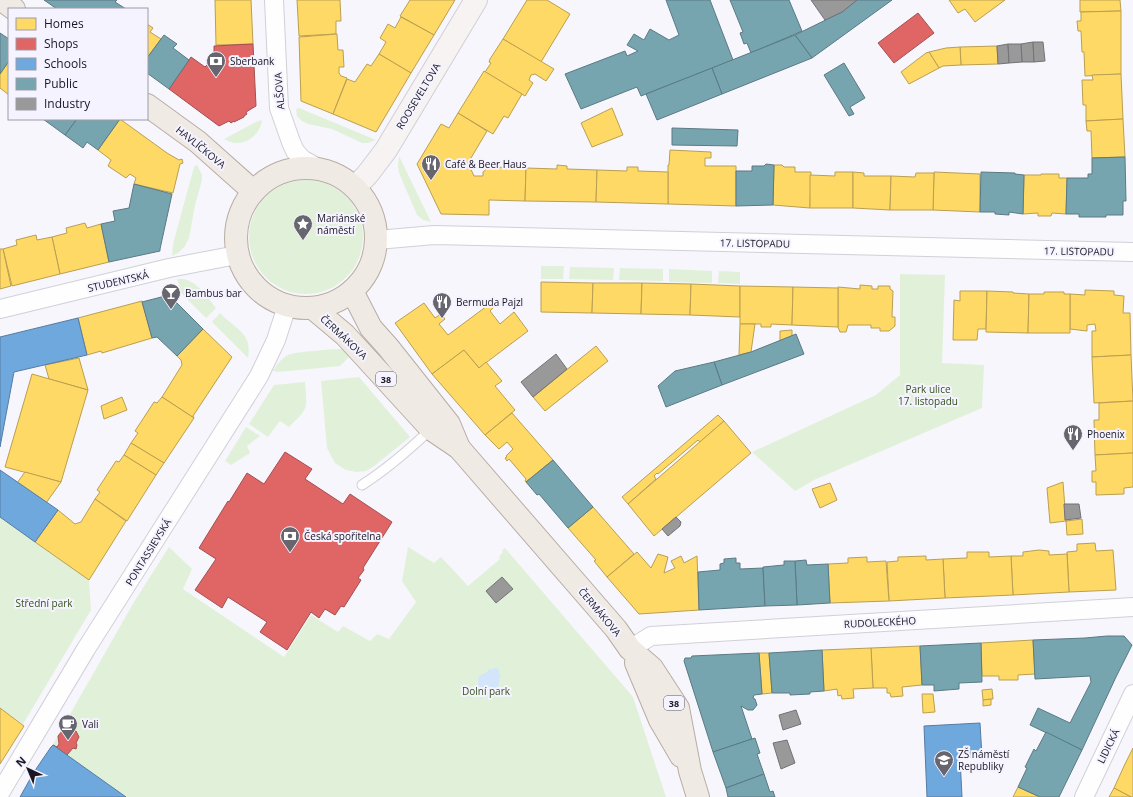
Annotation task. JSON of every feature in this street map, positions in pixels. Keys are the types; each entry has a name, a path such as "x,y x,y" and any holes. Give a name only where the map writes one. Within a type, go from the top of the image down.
{"main road":[{"path":"2,0 13,8"},
{"name":"ROOSEVELTOVA","path":"355,187 367,175 386,150 476,0"},
{"name":"HAVLÍČKOVA","path":"148,106 198,142 253,191"},
{"path":"304,167 318,168 332,172 344,178 355,187 369,206 376,228 377,240 375,252 366,275 352,291 336,301 314,309 305,309 275,302 255,287 247,278 241,267 237,255 235,233 237,221 246,200 253,191 264,181 277,174 290,169 304,167"},
{"name":"ČERMÁKOVA","path":"352,291 371,328 388,347 449,424 459,448"},
{"name":"ČERMÁKOVA","path":"314,309 345,334 431,429 459,448 616,629 630,649"},
{"name":"38","path":"630,649 660,720 690,770 698,797"}],"street":[{"name":"ALŠOVA","path":"274,0 279,108 290,142 295,151 302,159 318,168"},
{"name":"17. LISTOPADU","path":"377,240 434,235 1133,252"},
{"name":"STUDENTSKÁ","path":"0,309 169,268 237,255"},
{"name":"PONTASSIEVSKÁ","path":"0,793 86,649 259,376 276,340 287,306"},
{"name":"RUDOLECKÉHO","path":"630,649 651,636 1133,607"},
{"name":"LIDICKÁ","path":"1084,797 1133,694"}],"lane":[{"path":"362,485 374,477 431,429"}],"green space":[{"path":"299,108 376,140 368,143 362,143 332,129 308,124 297,116 296,109"},
{"path":"262,120 257,133 245,142 234,143 224,139 256,122"},
{"path":"399,156 431,222 423,220 417,215 399,173"},
{"path":"197,165 202,175 202,180 195,205 189,238 185,246 178,253 172,256 173,244 194,167"},
{"path":"306,180 328,185 346,197 358,215 363,237 358,259 346,277 328,289 306,294 284,289 266,277 254,259 249,237 254,215 266,197 284,185"},
{"path":"541,266 564,266 563,279 541,279"},
{"path":"570,267 614,268 613,280 569,279"},
{"path":"620,268 663,269 663,281 619,280"},
{"path":"669,269 712,271 712,283 669,282"},
{"path":"719,271 740,272 740,284 718,283"},
{"name":"Park ulice 17. listopadu","path":"900,274 945,275 942,363 984,365 982,408 814,480 795,491 752,452 876,395 900,375"},
{"path":"177,279 183,279 195,284 216,308 206,318 182,294"},
{"path":"220,313 242,332 248,343 248,358 212,322"},
{"path":"341,349 348,350 353,353 340,366 278,372 273,371 281,360 291,354"},
{"path":"359,377 410,437 374,466 366,471 356,472 346,470 335,463 327,448 321,381"},
{"path":"305,382 305,408 300,416 289,427 280,421 268,437 249,424 274,385"},
{"path":"246,427 260,436 247,446 250,453 231,465 225,461"},
{"name":"Střední park","path":"0,517 89,580 91,610 23,724 0,708"},
{"name":"Dolní park","path":"169,547 192,569 183,589 284,657 311,615 338,632 343,626 370,641 377,634 389,639 416,602 402,581 408,547 434,563 441,557 468,586 500,559 499,557 503,552 502,550 505,548 633,697 666,797 126,797 67,755 73,748 76,749 77,747 76,743 79,737 74,730 65,728 58,736 59,744 57,747 53,744 134,602"}],"water":[{"path":"490,668 492,670 497,668 499,670 499,674 501,675 498,689 490,693 487,697 485,696 481,698 476,689 478,686 479,676 487,672"}],"building: Homes":[{"path":"215,0 251,0 253,44 216,45"},
{"path":"297,0 340,0 341,21 336,21 336,34 299,36"},
{"path":"410,0 455,0 434,35 400,16"},
{"path":"527,0 547,0 570,14 541,62 503,39"},
{"path":"949,0 1005,0 975,22 965,9 958,13"},
{"path":"1080,0 1120,0 1121,11 1080,12"},
{"path":"1121,11 1121,74 1085,76 1081,31 1078,31 1077,21 1081,21 1081,12"},
{"path":"401,17 434,35 411,73 379,54 386,42 380,38 388,24 395,28"},
{"path":"148,25 153,28 150,32 161,39 148,57"},
{"path":"337,34 338,50 343,50 344,67 339,67 339,73 341,76 347,78 333,114 301,101 299,37"},
{"path":"503,39 554,69 546,81 535,74 531,75 529,80 533,83 525,96 485,72 491,63 489,62 490,59"},
{"path":"997,46 998,64 961,65 960,47"},
{"path":"960,47 961,65 943,66 939,68 929,52 946,48"},
{"path":"929,52 939,68 909,84 901,72"},
{"path":"379,54 411,73 376,132 333,114 347,79 355,82 367,64 371,66"},
{"path":"8,62 8,94 0,88 0,74"},
{"path":"484,71 522,94 508,118 504,116 493,134 458,113"},
{"path":"1121,74 1123,119 1086,121 1086,105 1083,105 1082,80 1093,80 1092,75"},
{"path":"612,108 623,135 592,147 581,123"},
{"path":"458,113 487,131 468,163 474,176 483,176 483,172 489,167 526,168 525,201 489,200 489,215 441,214 417,164 441,124 449,128"},
{"path":"1123,119 1125,157 1092,158 1091,131 1087,131 1086,121"},
{"path":"119,120 121,120 167,153 179,160 182,159 183,163 180,164 173,193 134,184 136,178 130,174 126,178 108,166 111,160 98,150"},
{"path":"670,150 711,152 711,158 705,158 705,166 736,166 736,206 668,204 668,165"},
{"path":"557,165 567,166 567,169 597,170 596,202 525,201 526,168 557,169"},
{"path":"774,165 795,167 795,172 811,172 810,208 773,205"},
{"path":"627,167 638,167 638,171 668,172 668,204 596,202 597,170 627,171"},
{"path":"835,172 853,172 853,208 810,208 810,175 835,176"},
{"path":"853,172 864,173 864,176 891,176 890,210 853,208"},
{"path":"934,172 980,174 980,212 933,210"},
{"path":"916,173 934,173 933,210 890,210 891,176 915,177"},
{"path":"1059,174 1059,178 1067,178 1066,214 1052,213 1051,216 1038,216 1038,213 1023,214 1024,175"},
{"path":"85,223 87,228 101,224 109,262 60,274 52,237 67,233 66,228"},
{"path":"36,235 37,240 52,237 60,274 12,286 3,249 17,245 16,240"},
{"path":"0,249 3,249 11,286 0,289"},
{"path":"541,282 593,283 592,313 541,312"},
{"path":"593,283 642,283 641,314 592,313"},
{"path":"642,283 691,284 690,315 641,314"},
{"path":"691,284 740,286 740,317 690,315"},
{"path":"860,285 872,286 872,289 878,289 878,286 890,286 890,289 893,291 892,317 895,317 895,326 889,331 880,331 880,328 871,328 871,325 848,325 846,332 840,332 838,327 838,287 860,289"},
{"path":"740,286 793,287 792,325 771,324 771,327 761,327 761,324 740,324"},
{"path":"793,287 838,288 838,327 792,325"},
{"path":"1085,290 1114,291 1114,295 1124,296 1123,313 1130,313 1131,355 1092,357 1092,331 1096,331 1095,324 1087,325 1087,331 1070,329 1070,294 1085,295"},
{"path":"960,291 987,291 986,329 978,329 977,340 953,340 954,300 960,301"},
{"path":"987,291 1029,294 1028,333 986,332"},
{"path":"1044,292 1064,292 1064,294 1070,294 1070,333 1028,333 1029,294 1044,294"},
{"path":"142,301 152,338 102,353 101,351 87,355 78,318"},
{"path":"424,303 435,318 441,314 445,319 439,324 448,335 491,303 494,307 490,311 500,324 514,312 528,331 479,368 464,350 432,374 395,323"},
{"path":"740,324 755,324 751,352 739,355"},
{"path":"203,329 232,357 193,416 194,418 162,397 182,365 181,360 177,356"},
{"path":"792,330 792,336 780,341 780,331"},
{"path":"596,346 608,361 545,411 533,397"},
{"path":"464,350 479,368 486,362 502,381 495,386 515,410 485,435 432,374"},
{"path":"1131,355 1133,401 1094,403 1092,357"},
{"path":"79,358 88,390 49,379 45,365"},
{"path":"32,374 88,390 61,482 5,467"},
{"path":"122,397 127,410 104,419 101,406"},
{"path":"162,397 194,418 164,463 131,443 138,433 135,431 154,402 157,403"},
{"path":"1133,401 1133,453 1095,455 1094,420 1099,420 1099,403"},
{"path":"512,413 553,460 526,482 526,479 509,459 507,461 505,458 513,449 507,442 499,449 485,435"},
{"path":"718,415 724,421 700,442 698,440 658,474 657,473 654,476 656,479 628,504 622,497"},
{"path":"724,421 751,453 654,536 628,504"},
{"path":"131,443 164,463 156,475 124,455"},
{"path":"1133,453 1133,487 1124,488 1124,494 1096,495 1096,482 1092,482 1092,471 1096,471 1095,455"},
{"path":"124,455 156,475 127,521 95,499 100,492 97,490 116,461 119,462"},
{"path":"25,472 61,482 46,503 17,483"},
{"path":"1063,482 1066,521 1050,523 1047,488"},
{"path":"830,483 837,500 820,508 812,489"},
{"path":"95,499 126,521 89,580 35,542 58,510 75,524 81,522"},
{"path":"593,507 634,554 607,577 594,561 596,560 568,528"},
{"path":"1082,519 1083,534 1067,535 1066,521"},
{"path":"1095,543 1096,551 1113,550 1116,590 1069,592 1067,552 1077,551 1077,544"},
{"path":"1039,550 1049,551 1049,555 1067,554 1069,592 1013,595 1011,556 1023,556 1023,552"},
{"path":"637,552 651,568 658,554 668,557 664,573 675,568 671,561 681,556 684,563 697,556 699,610 639,614 607,577"},
{"path":"967,552 989,552 989,557 1011,556 1013,595 945,598 943,559 967,558"},
{"path":"926,556 926,560 943,559 945,598 889,601 887,562 898,561 898,557"},
{"path":"867,557 867,562 886,561 889,601 830,603 828,564 848,563 848,558"},
{"path":"1033,640 1035,674 1018,675 1018,680 999,680 999,676 982,676 981,643"},
{"path":"920,646 922,685 902,687 903,696 891,697 890,693 887,693 887,688 873,688 871,648"},
{"path":"871,648 873,688 853,689 854,698 842,699 841,695 838,696 837,689 824,691 822,650"},
{"path":"759,653 769,653 772,693 762,694"},
{"path":"992,689 993,699 983,700 982,690"},
{"path":"922,694 933,694 935,712 923,713"},
{"path":"991,699 991,705 983,706 983,700"},
{"path":"0,708 24,726 0,764"},
{"path":"1133,748 1133,797 1131,797 1114,788"},
{"path":"1018,787 1040,797 1013,797"},
{"path":"1114,788 1131,797 1109,797"}],"building: Shops":[{"path":"918,13 934,33 894,63 878,43"},
{"name":"Sberbank","path":"253,44 256,106 246,112 247,114 244,117 231,123 229,121 219,126 169,89 191,57 205,67 208,64 214,63 214,46"},
{"name":"Česká spořitelna","path":"285,452 312,469 305,479 343,504 350,494 392,522 363,568 364,570 358,578 361,580 344,607 341,606 335,615 325,609 319,618 311,612 287,650 260,632 267,622 228,597 222,608 195,590 216,559 199,548 228,501 229,502 247,473 264,484"},
{"name":"Vali","path":"69,727 76,731 79,737 76,743 76,749 73,748 67,755 53,745 57,747 59,744 58,736 63,730"}],"building: Schools":[{"path":"78,318 87,355 14,372 0,447 0,337"},
{"path":"0,470 58,510 35,542 0,517"},
{"name":"ZŠ náměstí Republiky","path":"980,723 982,757 960,757 962,797 927,797 924,726"},
{"path":"53,745 126,797 20,797 34,772"}],"building: Public":[{"path":"44,0 117,0 115,2 124,8 56,8"},
{"path":"666,0 710,0 733,60 641,96 637,87 581,109 565,74 625,51 627,56 638,51 627,45 634,34 644,40 650,29 669,40 679,35"},
{"path":"730,0 789,0 802,31 751,53 747,43 744,44 740,33 743,32"},
{"path":"857,0 892,0 812,58 795,35 842,12"},
{"path":"0,33 8,38 8,62 0,74"},
{"path":"164,35 177,44 173,48 189,60 169,89 148,74 148,57"},
{"path":"795,35 812,58 722,94 712,68"},
{"path":"844,63 865,98 850,107 854,114 849,116 824,75"},
{"path":"712,68 722,94 657,120 646,94"},
{"path":"44,120 76,120 65,135"},
{"path":"76,120 119,120 98,150 87,142 83,148 65,135"},
{"path":"672,128 738,130 737,146 672,145"},
{"path":"1125,157 1126,201 1123,201 1123,215 1106,215 1106,217 1079,217 1079,214 1066,214 1067,178 1088,178 1088,174 1092,174 1092,158"},
{"path":"766,164 774,165 773,205 736,206 736,171 752,171 752,166 764,166"},
{"path":"981,172 1015,173 1024,175 1023,214 1009,212 1009,215 995,214 995,212 980,212"},
{"path":"134,184 172,194 160,251 109,262 101,224 115,221 113,211 129,208"},
{"path":"169,295 203,329 177,356 157,337 152,338 142,302"},
{"path":"796,334 804,354 722,385 714,362 751,352"},
{"path":"714,362 722,385 666,407 658,386 675,371"},
{"path":"553,460 593,507 568,528 539,494 537,495 526,482"},
{"path":"736,558 736,563 740,563 740,569 763,568 765,606 699,610 698,572 720,570 720,564 724,563 724,559"},
{"path":"806,560 807,565 828,564 830,603 797,605 795,561"},
{"path":"784,561 795,561 797,605 765,606 763,567 784,565"},
{"path":"1124,636 1132,645 1082,750 1030,725 1038,708 1070,723 1091,682 1090,676 1035,679 1033,640"},
{"path":"981,643 982,682 959,683 959,689 934,691 934,685 922,685 920,646"},
{"path":"822,650 824,691 810,692 810,694 790,695 790,693 772,693 769,653"},
{"path":"759,653 762,694 754,695 753,698 755,699 757,705 753,710 748,710 741,706 752,739 713,752 684,661 685,658 691,658 692,656"},
{"path":"1046,732 1082,750 1059,797 1040,797 1018,787 1027,768 1025,767 1034,749 1036,751"},
{"path":"755,738 760,753 757,754 764,774 726,788 713,752"},
{"path":"764,774 770,792 773,791 775,797 728,797 726,788"}],"building: Industry":[{"path":"811,0 857,0 842,12 825,20"},
{"path":"1033,42 1034,62 1022,62 1021,44"},
{"path":"1033,42 1043,42 1045,61 1034,62"},
{"path":"1008,44 1009,63 998,64 997,46"},
{"path":"1008,44 1021,44 1022,62 1009,63"},
{"path":"556,354 567,369 533,397 521,382"},
{"path":"1064,504 1079,504 1081,518 1065,520"},
{"path":"676,517 681,522 680,526 668,536 662,529"},
{"path":"502,577 513,589 496,603 486,591"},
{"path":"796,710 801,724 783,730 779,715"},
{"path":"787,740 795,763 781,769 773,743"}],"place":[{"name":"Sberbank","path":"216,78"},
{"name":"Café & Beer Haus","path":"431,181"},
{"name":"Mariánské náměstí","path":"303,241"},
{"name":"Bambus bar","path":"171,310"},
{"name":"Bermuda Pajzl","path":"442,319"},
{"name":"Phoenix","path":"1073,451"},
{"name":"Česká spořitelna","path":"290,553"},
{"name":"Vali","path":"68,741"},
{"name":"ZŠ náměstí Republiky","path":"944,777"}]}
